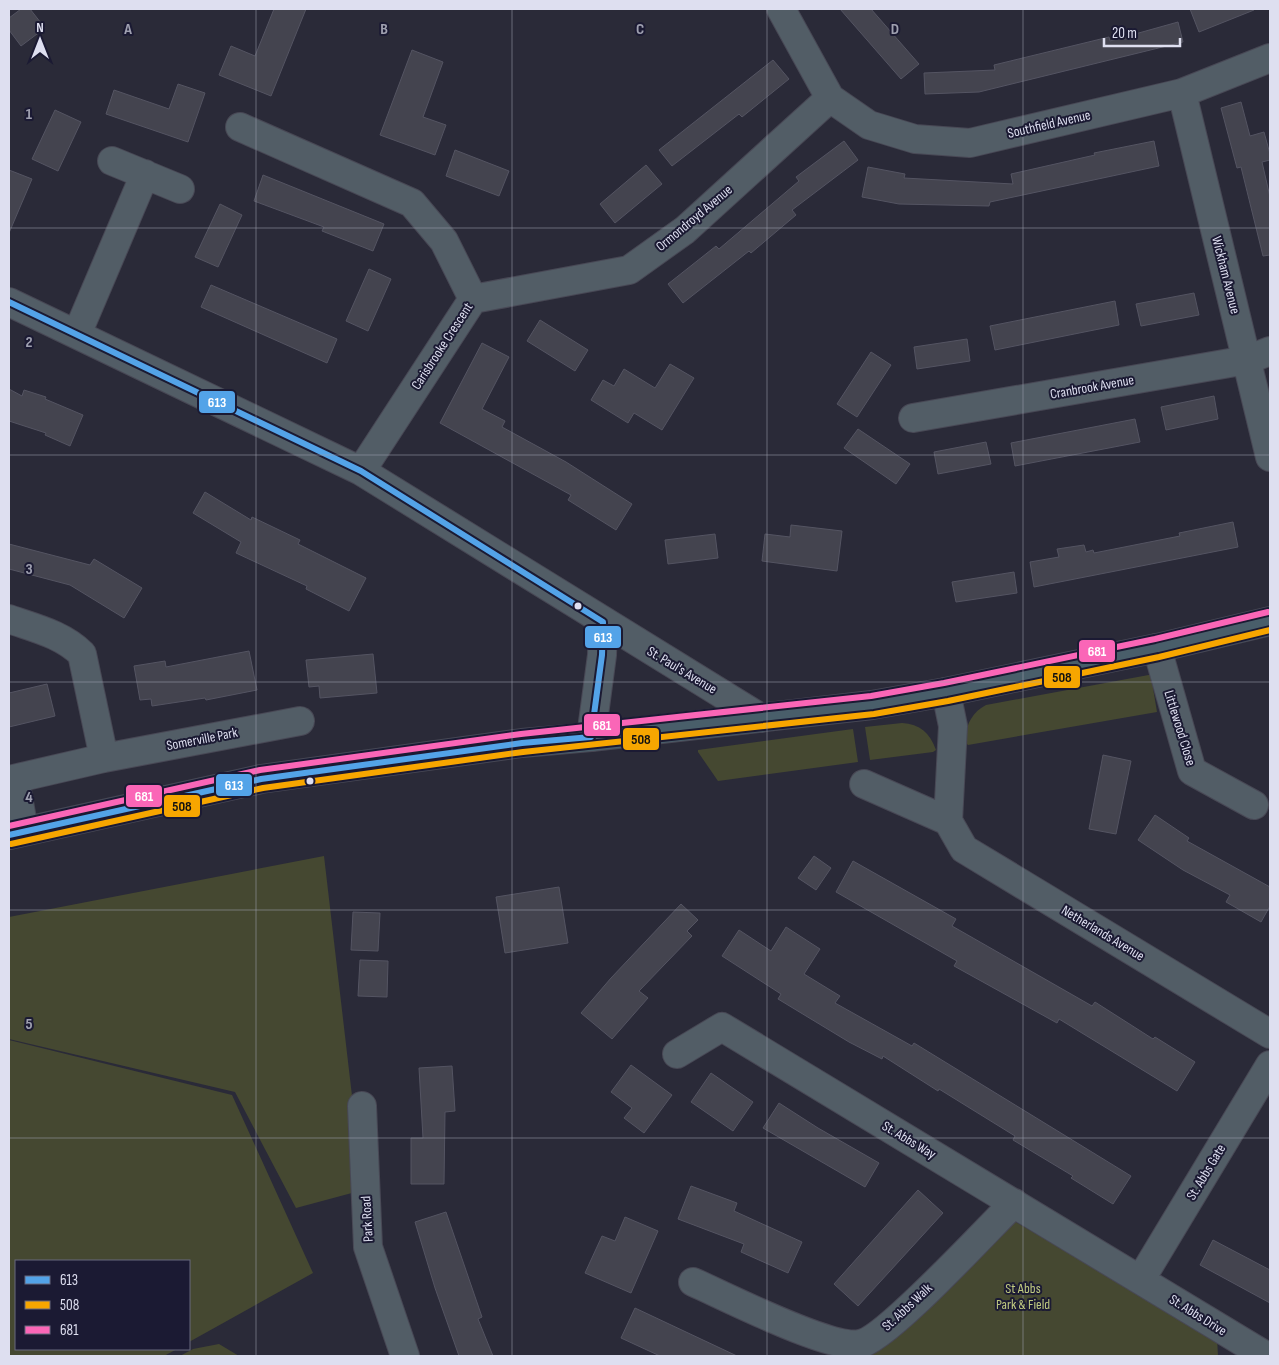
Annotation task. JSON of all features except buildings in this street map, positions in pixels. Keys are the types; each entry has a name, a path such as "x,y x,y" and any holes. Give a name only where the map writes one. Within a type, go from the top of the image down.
{"highway":[{"path":"17,833 261,779 522,743 591,738 761,718 872,704 946,692 1157,648 1270,621"}],"street":[{"path":"781,9 830,98"},
{"name":"Southfield Avenue","path":"830,98 869,126 915,139 970,143 1182,93 1270,58"},
{"name":"Wickham Avenue","path":"1182,93 1258,355 1270,457"},
{"name":"Ormondroyd Avenue","path":"473,299 629,270 685,230 830,98"},
{"name":"Carisbrooke Crescent","path":"240,127 412,203 444,241 473,299 361,471"},
{"path":"112,161 180,189"},
{"path":"77,334 145,174"},
{"name":"St. Paul's Avenue","path":"9,302 361,471 761,718"},
{"name":"Cranbrook Avenue","path":"913,418 1258,355"},
{"path":"9,619 56,636 73,645 82,654 104,758"},
{"path":"591,738 602,655 603,622"},
{"name":"Littlewood Close","path":"1157,648 1192,771 1254,805"},
{"path":"864,784 948,821 953,726 946,692"},
{"name":"Somerville Park","path":"17,833 12,780 104,758 300,721"},
{"name":"Netherlands Avenue","path":"948,821 964,849 1270,1034"},
{"name":"St. Abbs Way","path":"677,1054 722,1028 1141,1279"},
{"name":"St. Abbs Gate","path":"1141,1279 1270,1065"},
{"name":"Park Road","path":"362,1106 368,1247 405,1356"},
{"name":"St. Abbs Walk","path":"693,1282 827,1341 860,1344 890,1327 1014,1203"},
{"name":"St. Abbs Drive","path":"1141,1279 1257,1354"}],"green space":[{"path":"1154,674 1153,688 1157,712 968,745 966,743 966,731 970,721 986,705"},
{"path":"902,723 914,725 924,730 936,750 933,752 870,760 865,727"},
{"path":"853,729 858,762 718,781 698,752 698,750"},
{"path":"324,856 363,1190 296,1208 235,1092 9,1039 9,917"},
{"path":"9,1040 232,1095 313,1273 190,1341 190,1260 15,1260 15,1350 175,1350 164,1356 9,1356"},
{"name":"St Abbs Park & Field","path":"1014,1221 1217,1338 1218,1356 853,1356 889,1344"},
{"path":"219,1344 239,1356 180,1356 193,1349"}],"transit line":[{"name":"613","path":"9,302 361,471 603,622 602,655 591,737 522,743 261,779 9,835"},
{"name":"681","path":"9,826 260,770 521,734 871,696 944,683 1155,639 1268,612"},
{"name":"508","path":"11,844 263,788 523,752 874,714 948,701 1159,657 1270,630"}]}
